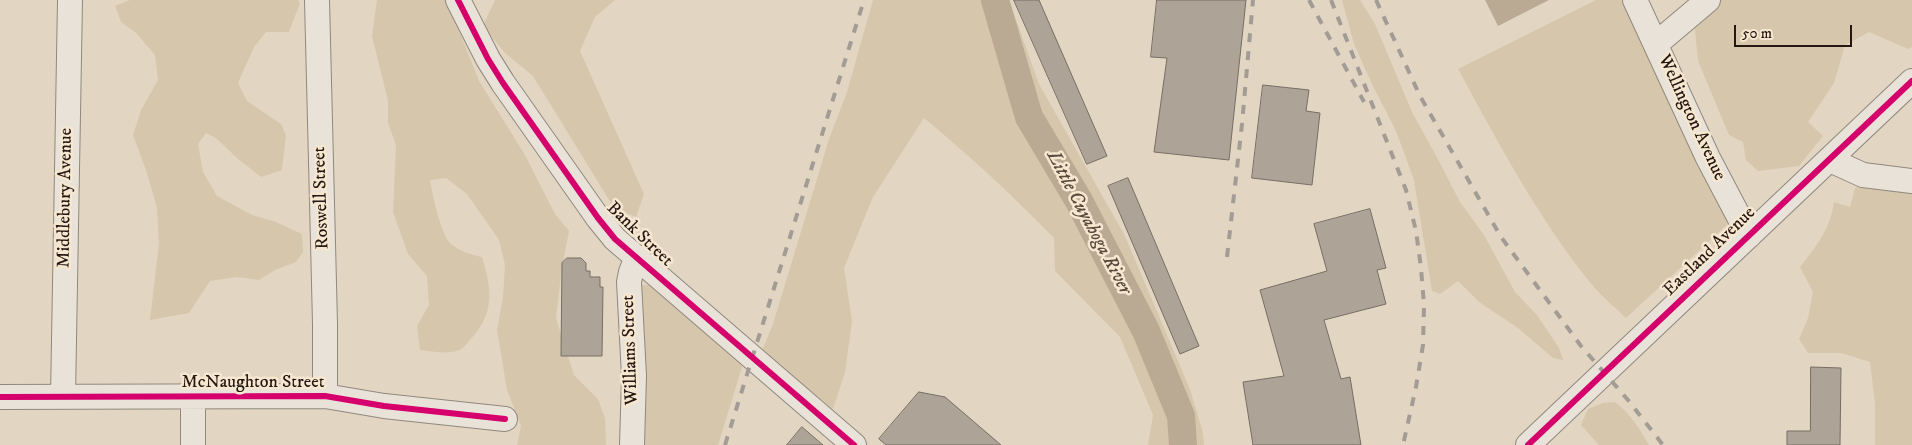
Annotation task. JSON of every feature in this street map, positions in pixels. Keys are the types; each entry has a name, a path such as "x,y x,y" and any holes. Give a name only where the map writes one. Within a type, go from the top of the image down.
{"street":[{"name":"Middlebury Avenue","path":"63,397 70,0"},
{"name":"Roswell Street","path":"317,0 325,396"},
{"name":"Bank Street","path":"458,0 488,59 598,218 615,238 854,445"},
{"name":"Wellington Avenue","path":"1634,0 1708,158 1749,236"},
{"path":"1656,44 1708,0"},
{"name":"Eastland Avenue","path":"1528,445 1912,82"},
{"path":"1830,160 1863,175 1912,181"},
{"name":"Williams Street","path":"632,445 634,376 630,282 631,272 637,257"},
{"name":"McNaughton Street","path":"0,397 194,398 325,396 384,406 505,419"},
{"path":"193,445 194,398"}],"shaded area":[{"path":"130,0 298,0 300,3 289,32 266,32 254,47 238,83 247,101 281,124 286,135 282,170 261,177 216,138 206,133 198,144 203,172 217,196 252,215 276,222 302,234 303,252 296,262 275,270 259,280 237,277 210,281 189,313 150,320 159,243 157,208 133,135 141,110 158,80 155,55 136,33 121,22 115,6"},
{"path":"377,0 447,0 479,81 525,155 555,214 569,231 562,267 556,318 574,375 598,399 605,418 606,445 517,445 521,426 507,390 497,330 503,297 505,265 499,240 467,194 446,178 430,180 443,232 453,246 482,257 488,280 489,301 484,320 462,348 445,352 420,350 417,326 429,305 427,276 408,254 393,212 396,145 388,123 388,101 372,36"},
{"path":"495,0 615,0 595,17 580,51 644,194 636,217 614,208 533,76 505,53 483,26"},
{"path":"873,0 1009,0 1039,84 1124,234 1190,389 1203,433 1204,445 1148,445 1153,415 1120,337 1055,271 1054,238 991,177 924,118 873,197 844,268 852,321 845,372 833,409 762,351 773,324 829,139 847,92"},
{"path":"1342,0 1360,0 1375,24 1412,112 1460,202 1484,235 1515,292 1537,315 1559,348 1563,360 1553,358 1518,328 1479,302 1458,281 1440,294 1432,291 1414,180 1396,131 1354,44"},
{"path":"1485,0 1549,0 1498,26"},
{"path":"1596,0 1622,0 1729,223 1626,318 1593,286 1555,235 1521,181 1458,69"},
{"path":"1692,0 1912,0 1912,47 1908,49 1869,32 1845,45 1834,83 1808,122 1823,136 1799,166 1758,171 1746,160 1743,142 1729,135 1698,61"},
{"path":"1861,185 1912,189 1912,445 1875,445 1875,404 1870,362 1841,353 1808,353 1799,339 1808,318 1813,292 1800,267 1822,237 1834,202 1850,207 1855,188"},
{"path":"640,285 650,285 681,307 743,364 718,445 637,445"},
{"path":"1615,402 1630,416 1649,445 1599,445 1581,425 1588,409 1603,403"}],"building":[{"path":"1014,0 1039,0 1107,156 1087,164"},
{"path":"1157,0 1246,0 1229,160 1154,152 1167,58 1151,57"},
{"path":"1263,85 1309,90 1306,111 1320,113 1312,185 1252,178"},
{"path":"1128,178 1199,346 1180,354 1108,186"},
{"path":"1370,209 1386,268 1377,270 1386,304 1324,320 1341,379 1350,377 1361,445 1253,445 1243,382 1284,376 1260,290 1327,271 1314,224"},
{"path":"567,258 581,258 586,263 586,271 590,271 590,277 600,277 600,287 603,287 602,356 561,356 562,263"},
{"path":"1811,367 1841,368 1840,445 1787,445 1787,431 1810,431"},
{"path":"919,392 945,397 1001,445 886,445 879,439"},
{"path":"802,427 823,445 787,445"}],"waterway":[{"name":"Little Cuyahoga River","path":"995,0 1029,117 1079,201 1146,331 1181,416 1183,445"}],"railway":[{"path":"725,445 864,0"},
{"path":"1227,257 1242,124 1253,0"},
{"path":"1309,0 1364,102"},
{"path":"1331,0 1406,190 1416,231 1424,305 1423,345 1403,445"},
{"path":"1376,0 1420,96 1501,237 1581,346 1628,400 1663,445"}],"cycle path":[{"path":"458,0 488,59 503,83 598,218 615,239 854,445"},
{"path":"1528,445 1912,81"},
{"path":"0,397 325,396 384,406 505,419"}]}
